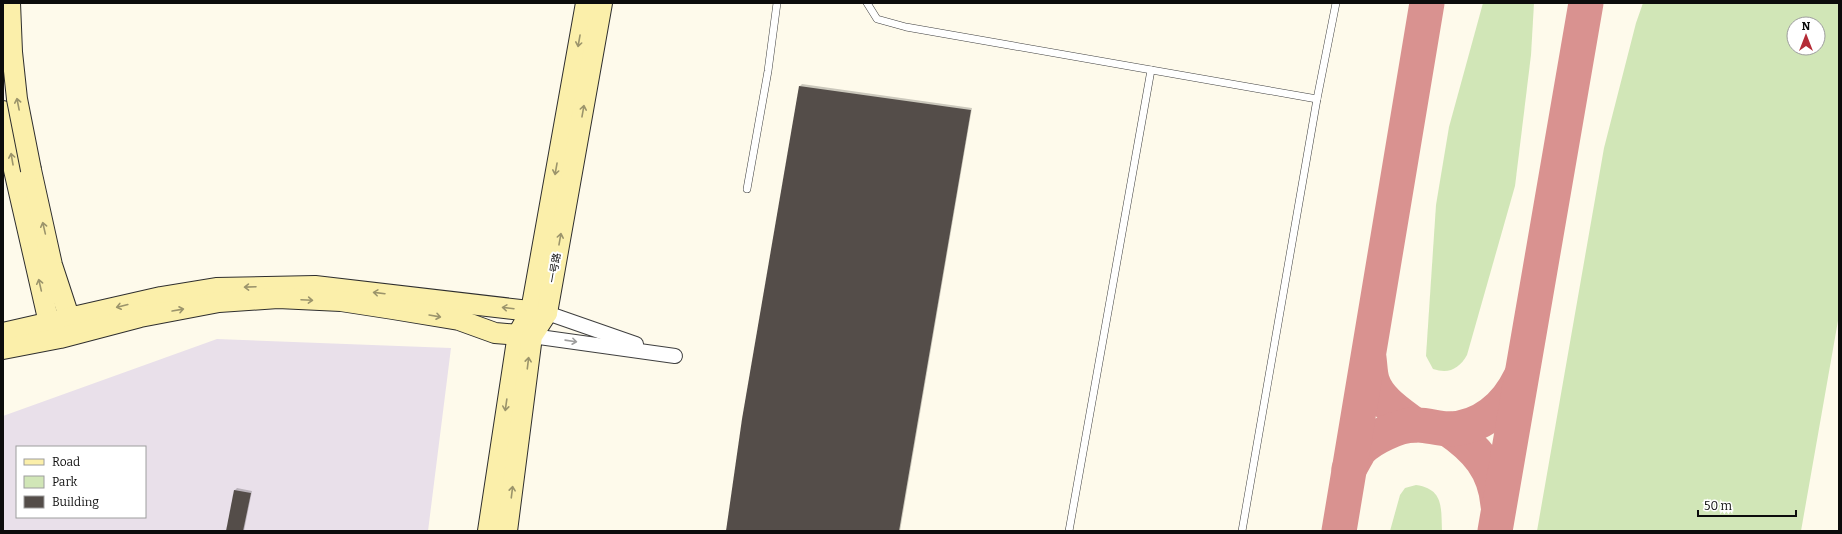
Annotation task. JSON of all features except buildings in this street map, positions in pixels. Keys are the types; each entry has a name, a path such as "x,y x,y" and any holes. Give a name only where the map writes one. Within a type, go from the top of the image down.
{"main road":[{"path":"10,3 12,52 17,99 52,265 72,327"},
{"name":"一号路","path":"539,312 586,3"},
{"name":"一号路","path":"488,531 525,335 539,312 602,3"},
{"path":"3,111 14,170 51,331"},
{"path":"72,327 161,297 216,288 262,286 316,286 539,312"},
{"path":"3,333 51,331 140,317 219,302 278,298 341,301 459,320 496,333 525,335"},
{"path":"3,350 51,331"},
{"name":"一号路","path":"507,531 525,335"}],"street":[{"path":"525,335 675,356 539,312"}],"lane":[{"path":"747,189 768,71 777,3"},
{"path":"867,3 877,19 906,27 1317,99"},
{"path":"1242,531 1317,99 1336,3"},
{"path":"1068,531 1151,70"}],"shaded area":[{"path":"217,339 451,348 428,531 3,531 3,416"}],"green space":[{"path":"1483,3 1534,3 1531,55 1515,186 1467,355 1457,367 1444,371 1433,369 1426,356 1436,205 1449,127"},
{"path":"1643,3 1839,3 1839,315 1801,531 1537,531 1604,148 1636,23"},
{"path":"1416,485 1425,487 1436,495 1441,507 1442,531 1390,531 1400,495 1405,488"}],"taxiway":[{"path":"1339,531 1427,3"},
{"path":"1495,531 1586,3"},
{"path":"1369,358 1372,380 1379,394 1390,406 1415,425"},
{"path":"1349,469 1360,450 1365,445 1378,437 1401,427 1419,425 1449,429 1461,428 1482,420 1500,407 1508,398 1520,378"},
{"path":"1448,429 1475,452 1488,470 1493,481 1498,505"}]}
